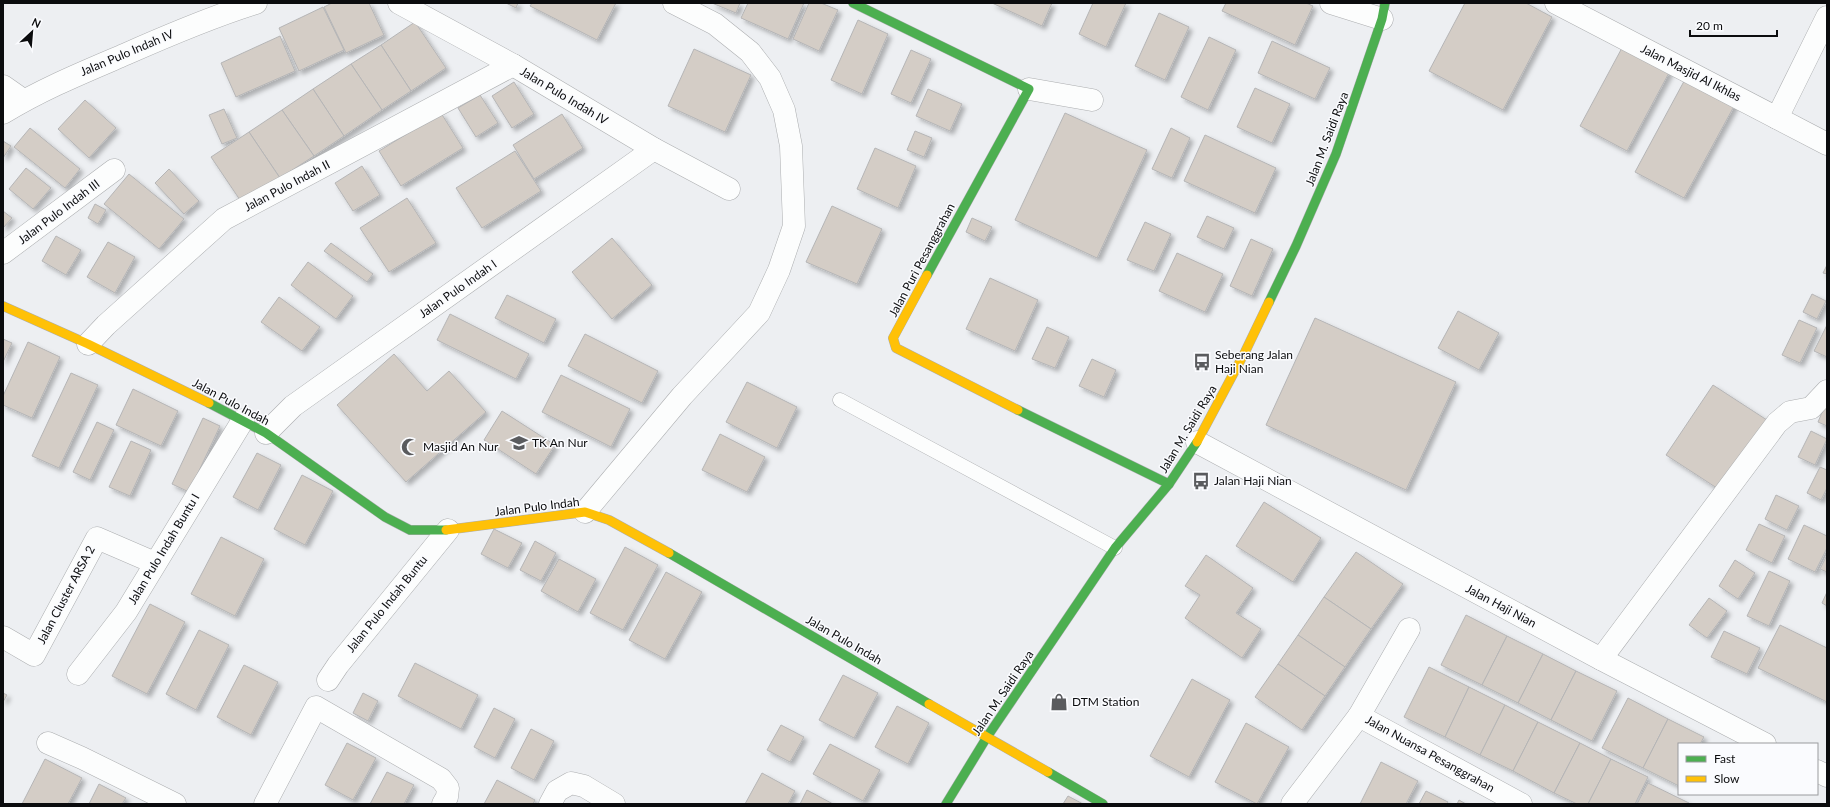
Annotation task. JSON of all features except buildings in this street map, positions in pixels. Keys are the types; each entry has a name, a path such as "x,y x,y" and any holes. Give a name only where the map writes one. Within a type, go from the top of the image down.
{"street":[{"path":"194,25 202,3"},
{"name":"Jalan Pulo Indah IV","path":"3,113 23,100 67,79 194,25 256,3"},
{"name":"Jalan Pulo Indah IV","path":"399,3 513,65 654,149 729,189"},
{"path":"585,512 682,396 759,313 779,270 794,226 791,146 784,110 770,78 750,52 715,24 674,3"},
{"path":"853,3 1029,89 1092,100"},
{"path":"1331,3 1383,11"},
{"name":"Jalan Masjid Al Ikhlas","path":"1556,3 1827,144"},
{"name":"Jalan M. Saidi Raya","path":"946,804 987,737 1115,548 1169,484 1196,442 1245,352 1296,246 1336,154 1383,11"},
{"path":"1776,118 1827,18"},
{"name":"Jalan Pulo Indah II","path":"88,344 106,325 224,219 513,65"},
{"path":"3,86 23,100"},
{"name":"Jalan Puri Pesanggrahan","path":"1029,89 897,332 894,338 894,343 896,348 1087,445 1169,484"},
{"name":"Jalan Pulo Indah I","path":"266,433 293,406 654,149"},
{"name":"Jalan Pulo Indah III","path":"3,253 114,170"},
{"name":"Jalan Pulo Indah","path":"3,306 88,344 243,420 266,433 397,524 410,530 448,530 585,512 609,520 633,532 1103,804"},
{"path":"1601,659 1777,423 1790,412 1811,408 1827,391"},
{"name":"Jalan Pulo Indah Buntu I","path":"78,674 126,612 243,420"},
{"name":"Jalan Haji Nian","path":"1196,442 1601,659 1763,743"},
{"name":"Jalan Pulo Indah Buntu","path":"328,680 338,665 448,530"},
{"name":"Jalan Cluster ARSA 2","path":"3,637 34,655 97,538 155,563"},
{"name":"Jalan Nuansa Pesanggrahan","path":"1292,804 1359,716 1410,629"},
{"path":"265,804 316,707 441,779 448,788 447,797 443,804"},
{"name":"Jalan Nuansa Pesanggrahan","path":"1359,716 1521,804"},
{"path":"48,742 175,804"},
{"path":"1818,772 1827,776"},
{"path":"550,804 557,791 571,783 584,786 614,804"}],"lane":[{"path":"840,400 1115,548"}],"traffic: fast":[{"path":"853,3 1029,89 927,275"},
{"path":"1269,302 1296,246 1336,154 1382,19 1385,3"},
{"path":"209,403 266,433 385,517 410,530 446,530"},
{"path":"1018,410 1169,484"},
{"path":"946,804 987,737 1115,548 1169,484 1197,442"},
{"path":"669,553 929,704"},
{"path":"1048,772 1103,804"}],"traffic: slow":[{"path":"927,275 893,338 896,348 1018,410"},
{"path":"1197,442 1245,352 1269,302"},
{"path":"3,306 88,344 209,403"},
{"path":"446,530 585,512 609,520 669,553"},
{"path":"929,704 1048,772"}],"place":[{"name":"Seberang Jalan Haji Nian","path":"1202,362"},
{"name":"TK An Nur","path":"519,443"},
{"name":"Masjid An Nur","path":"410,447"},
{"name":"Jalan Haji Nian","path":"1201,481"},
{"name":"DTM Station","path":"1059,702"}]}
